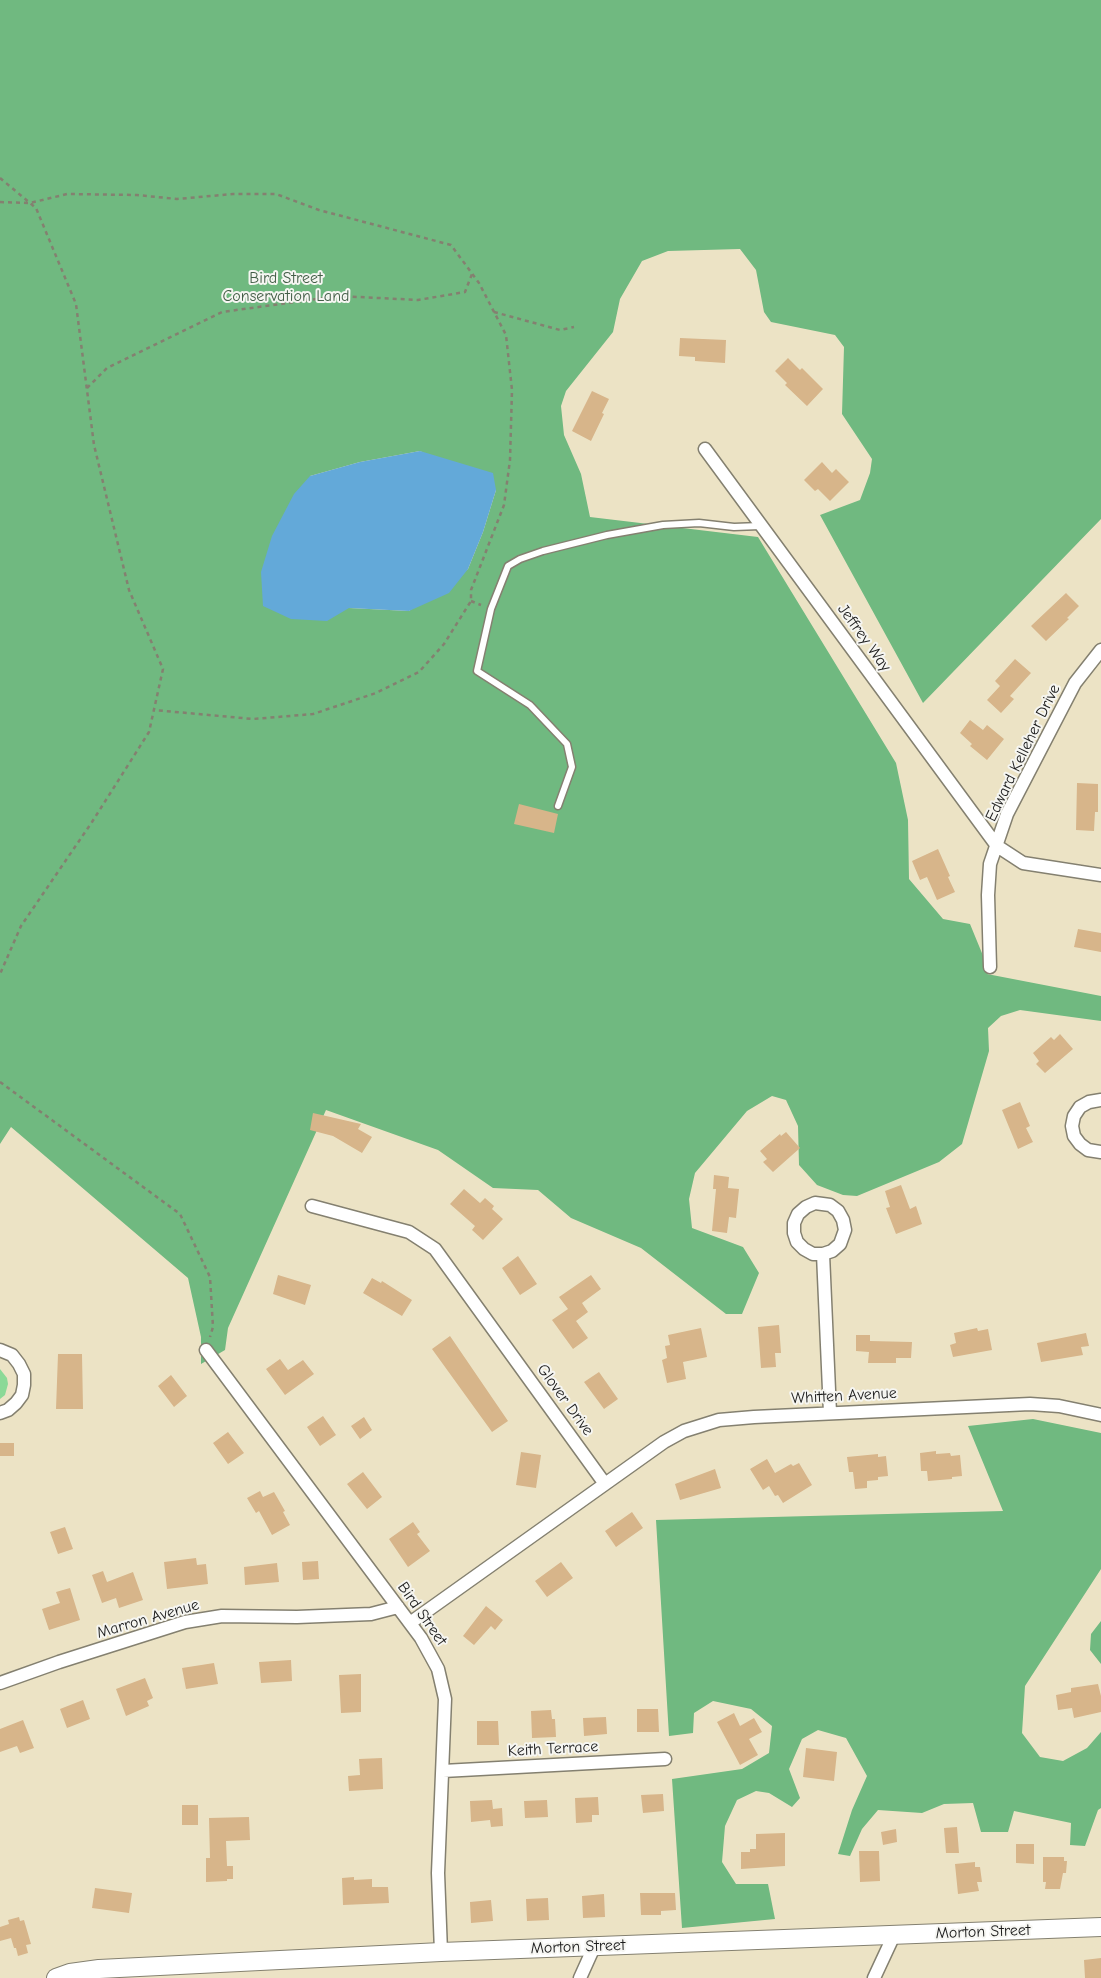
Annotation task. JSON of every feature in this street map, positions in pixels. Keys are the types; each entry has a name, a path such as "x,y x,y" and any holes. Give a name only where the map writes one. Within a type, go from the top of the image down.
{"street":[{"name":"Jeffrey Way","path":"705,449 997,846"},
{"name":"Edward Kelleher Drive","path":"990,967 988,895 990,864 1008,814 1075,683 1101,650"},
{"path":"997,846 1023,863 1101,875"},
{"path":"1101,1100 1089,1102 1080,1107 1074,1116 1072,1126 1074,1136 1080,1144 1088,1150 1101,1152"},
{"path":"815,1203 825,1204 834,1208 841,1215 844,1225 844,1235 840,1244 832,1251 823,1254 813,1254 804,1250 797,1242 794,1233 794,1223 798,1214 806,1207 815,1203"},
{"name":"Glover Drive","path":"312,1206 404,1231 418,1237 435,1249 605,1484"},
{"path":"823,1254 830,1413"},
{"path":"0,1350 12,1355 20,1364 24,1374 24,1384 22,1395 16,1403 8,1410 0,1413"},
{"name":"Bird Street","path":"206,1350 398,1606 424,1642 438,1669 445,1699 438,1874 441,1952"},
{"name":"Whitten Avenue","path":"605,1484 664,1442 684,1431 703,1424 737,1418 1030,1404 1059,1406 1101,1415"},
{"path":"410,1623 605,1484"},
{"name":"Marron Avenue","path":"0,1683 185,1622 222,1616 315,1617 371,1614 398,1606"},
{"name":"Keith Terrace","path":"443,1770 665,1759"},
{"name":"Morton Street","path":"56,1978 70,1973 99,1969 441,1952 1101,1927"},
{"path":"874,1978 894,1935"},
{"path":"580,1978 594,1947"}],"lane":[{"path":"558,806 572,767 567,744 530,705 477,671 491,609 508,566 520,559 543,551 607,535 663,525 699,522 734,526 762,526"}],"path":[{"path":"0,178 36,208 76,304 94,445 129,590 163,669 149,732 92,822 20,926 0,974"},
{"path":"0,202 30,203 67,194 137,195 177,198 233,194 276,194 319,210 451,245 472,274 506,335 512,390 510,460 504,505 471,590 471,600 444,644 418,672 376,693 313,714 253,719 154,710"},
{"path":"87,388 107,368 222,312 340,296 418,300 464,292 472,274"},
{"path":"494,312 560,330 574,327"},
{"path":"0,1082 180,1214 210,1277 213,1326 206,1350"}],"green space":[{"name":"Bird Street Conservation Land","path":"0,0 1101,0 1101,519 923,703 820,515 860,500 870,473 872,459 842,414 844,347 835,335 771,322 764,312 756,270 740,249 668,251 642,261 620,299 613,332 566,391 561,406 564,435 581,474 590,517 758,537 896,763 908,820 909,879 943,919 970,924 986,963 987,974 1101,996 1101,1021 1020,1010 1001,1016 988,1028 989,1051 962,1144 939,1162 857,1196 843,1195 817,1185 799,1165 798,1126 786,1100 772,1096 747,1111 695,1173 689,1199 692,1228 743,1247 759,1273 742,1314 726,1314 641,1248 571,1218 538,1190 493,1188 438,1150 326,1110 228,1328 225,1350 201,1364 201,1337 188,1278 11,1127 0,1144","holes":["420,451 496,490 483,532 468,569 409,611 349,608 310,476 360,462"]},
{"path":"0,1369 7,1378 8,1384 5,1395 0,1399"},
{"path":"1033,1419 1101,1433 1101,1569 1025,1686 1022,1733 1040,1757 1063,1761 1087,1748 1101,1732 1101,1808 1098,1810 1085,1846 1070,1845 1071,1823 1014,1811 1008,1832 981,1832 973,1803 944,1804 922,1813 878,1810 862,1829 850,1856 838,1854 852,1810 867,1776 846,1738 818,1730 802,1739 789,1769 800,1798 792,1807 769,1793 756,1791 737,1800 725,1826 722,1862 736,1884 768,1884 775,1919 682,1928 672,1779 742,1769 769,1753 772,1726 751,1709 713,1701 694,1713 693,1733 669,1736 656,1520 1003,1511 968,1426"},
{"path":"1101,1621 1101,1664 1090,1650 1091,1634"}],"water":[{"path":"420,451 493,473 496,490 483,532 468,569 449,593 409,611 349,608 327,621 291,619 263,606 261,572 272,536 294,494 310,476 360,462"}],"building":[{"path":"680,338 726,340 725,363 695,361 695,357 679,356"},
{"path":"788,358 800,370 802,368 823,389 807,406 785,385 787,383 775,371"},
{"path":"592,391 609,399 591,441 572,431"},
{"path":"822,462 832,473 836,469 849,482 830,501 818,489 815,491 804,480"},
{"path":"1066,593 1079,606 1067,618 1069,619 1046,641 1031,626"},
{"path":"1015,659 1031,673 1010,696 1014,699 1001,713 987,700 1000,686 995,681"},
{"path":"970,720 983,730 987,725 1004,739 987,760 970,746 972,744 960,733"},
{"path":"1077,783 1098,784 1098,812 1095,812 1094,831 1076,830"},
{"path":"519,804 558,814 554,833 514,824"},
{"path":"938,849 955,892 937,900 927,877 920,880 912,861"},
{"path":"1078,929 1101,933 1101,952 1074,947"},
{"path":"1060,1034 1073,1049 1045,1073 1036,1064 1039,1061 1033,1053 1051,1037 1054,1040"},
{"path":"1020,1102 1030,1126 1026,1128 1033,1142 1018,1149 1002,1110"},
{"path":"313,1113 361,1124 358,1129 372,1137 362,1153 333,1136 310,1130"},
{"path":"786,1132 800,1148 773,1172 763,1162 767,1159 760,1151 780,1134 781,1136"},
{"path":"714,1175 729,1177 728,1188 739,1189 736,1218 729,1217 727,1233 712,1231 716,1189 713,1189"},
{"path":"901,1185 910,1209 916,1206 922,1224 896,1234 886,1208 890,1207 885,1191"},
{"path":"464,1189 480,1203 485,1198 494,1206 492,1209 503,1219 483,1240 472,1230 475,1226 450,1204"},
{"path":"518,1256 537,1284 520,1295 502,1268"},
{"path":"278,1275 311,1285 305,1305 273,1294"},
{"path":"591,1275 601,1289 582,1303 588,1312 576,1321 588,1338 573,1349 552,1320 568,1309 559,1297"},
{"path":"372,1278 381,1283 382,1281 412,1300 402,1316 363,1293"},
{"path":"779,1325 781,1353 775,1353 776,1367 761,1368 758,1327"},
{"path":"701,1328 707,1357 683,1362 686,1379 667,1383 662,1360 667,1358 665,1346 670,1345 668,1335"},
{"path":"977,1328 978,1331 988,1329 992,1350 953,1357 950,1345 956,1343 954,1333"},
{"path":"1086,1333 1089,1346 1081,1347 1083,1355 1041,1362 1037,1343"},
{"path":"856,1335 870,1335 870,1341 912,1342 911,1358 896,1358 896,1363 868,1363 869,1352 856,1351"},
{"path":"450,1336 508,1421 492,1432 432,1349"},
{"path":"58,1354 82,1354 83,1409 56,1409"},
{"path":"280,1359 288,1370 303,1360 314,1374 285,1395 266,1369"},
{"path":"599,1372 618,1399 604,1409 584,1382"},
{"path":"171,1375 187,1396 174,1407 158,1386"},
{"path":"323,1416 336,1435 320,1446 307,1427"},
{"path":"364,1417 372,1430 360,1439 351,1426"},
{"path":"228,1432 244,1453 228,1464 213,1443"},
{"path":"0,1443 14,1443 14,1456 0,1456"},
{"path":"936,1451 936,1454 950,1453 951,1456 960,1455 962,1476 952,1477 952,1479 928,1481 927,1471 921,1471 920,1453"},
{"path":"521,1452 541,1455 536,1488 516,1485"},
{"path":"878,1454 878,1457 886,1456 888,1476 878,1477 878,1480 867,1481 867,1488 855,1489 853,1472 849,1472 847,1457"},
{"path":"767,1459 775,1473 791,1464 793,1466 799,1463 812,1485 783,1503 778,1495 775,1496 769,1486 763,1490 750,1469"},
{"path":"715,1469 721,1488 680,1500 675,1484"},
{"path":"363,1472 382,1497 367,1509 347,1484"},
{"path":"260,1491 263,1497 274,1492 285,1511 283,1512 290,1525 272,1535 259,1511 256,1513 247,1498"},
{"path":"632,1512 643,1528 616,1547 605,1531"},
{"path":"413,1522 420,1532 417,1534 430,1551 408,1567 389,1539"},
{"path":"65,1527 73,1549 58,1554 50,1532"},
{"path":"196,1558 197,1565 206,1564 208,1584 167,1589 164,1562"},
{"path":"318,1561 319,1579 303,1580 302,1562"},
{"path":"561,1562 573,1578 547,1597 535,1581"},
{"path":"277,1563 279,1582 245,1585 244,1567"},
{"path":"103,1571 107,1582 133,1572 143,1600 119,1608 116,1598 102,1603 92,1575"},
{"path":"70,1588 80,1620 49,1630 42,1609 60,1603 56,1592"},
{"path":"486,1606 503,1620 495,1630 491,1626 474,1645 463,1636"},
{"path":"291,1660 292,1681 261,1683 259,1662"},
{"path":"214,1663 218,1684 186,1689 182,1668"},
{"path":"361,1674 361,1712 341,1713 339,1675"},
{"path":"145,1678 153,1698 147,1701 149,1706 126,1716 116,1689"},
{"path":"1098,1684 1101,1696 1101,1712 1074,1718 1072,1708 1058,1710 1056,1695 1071,1692 1071,1688"},
{"path":"83,1700 90,1719 67,1728 60,1709"},
{"path":"637,1709 658,1709 659,1732 637,1732"},
{"path":"551,1710 552,1719 555,1719 556,1737 532,1738 531,1711"},
{"path":"734,1713 740,1726 754,1718 762,1732 749,1739 758,1755 740,1765 717,1722"},
{"path":"606,1717 607,1734 584,1736 583,1718"},
{"path":"23,1720 34,1748 20,1753 17,1746 0,1752 0,1729"},
{"path":"477,1721 498,1721 499,1745 477,1745"},
{"path":"806,1748 837,1752 834,1781 803,1777"},
{"path":"382,1758 383,1789 349,1791 348,1776 360,1775 359,1759"},
{"path":"663,1794 664,1811 643,1813 641,1795"},
{"path":"598,1797 599,1815 592,1815 592,1822 576,1823 575,1798"},
{"path":"492,1800 493,1809 502,1808 503,1826 491,1827 490,1820 471,1822 470,1801"},
{"path":"547,1800 548,1817 525,1818 524,1801"},
{"path":"182,1805 198,1805 198,1825 182,1825"},
{"path":"249,1817 250,1840 226,1841 227,1866 233,1866 233,1879 206,1882 206,1858 210,1858 209,1818"},
{"path":"957,1827 959,1853 946,1853 944,1828"},
{"path":"896,1829 897,1842 883,1845 881,1832"},
{"path":"785,1833 785,1866 741,1869 741,1852 750,1852 750,1849 756,1849 756,1834"},
{"path":"1016,1844 1034,1844 1034,1864 1016,1863"},
{"path":"859,1851 879,1851 880,1881 860,1882"},
{"path":"1043,1857 1064,1857 1064,1861 1067,1861 1066,1873 1063,1873 1060,1889 1045,1889 1046,1882 1043,1882"},
{"path":"975,1862 975,1867 980,1867 982,1882 977,1882 979,1891 958,1894 955,1864"},
{"path":"354,1877 354,1880 372,1879 372,1887 388,1887 389,1903 343,1905 342,1878"},
{"path":"95,1888 132,1893 129,1913 92,1908"},
{"path":"640,1893 675,1893 676,1910 661,1911 661,1915 641,1915"},
{"path":"604,1894 605,1917 583,1918 582,1896"},
{"path":"548,1898 549,1920 527,1921 526,1899"},
{"path":"491,1900 493,1921 471,1923 470,1902"},
{"path":"19,1917 20,1921 24,1920 31,1944 26,1945 28,1953 18,1956 11,1938 0,1941 0,1927 9,1924 8,1920"},
{"path":"1101,1958 1101,1978 1085,1978 1084,1960"}]}
